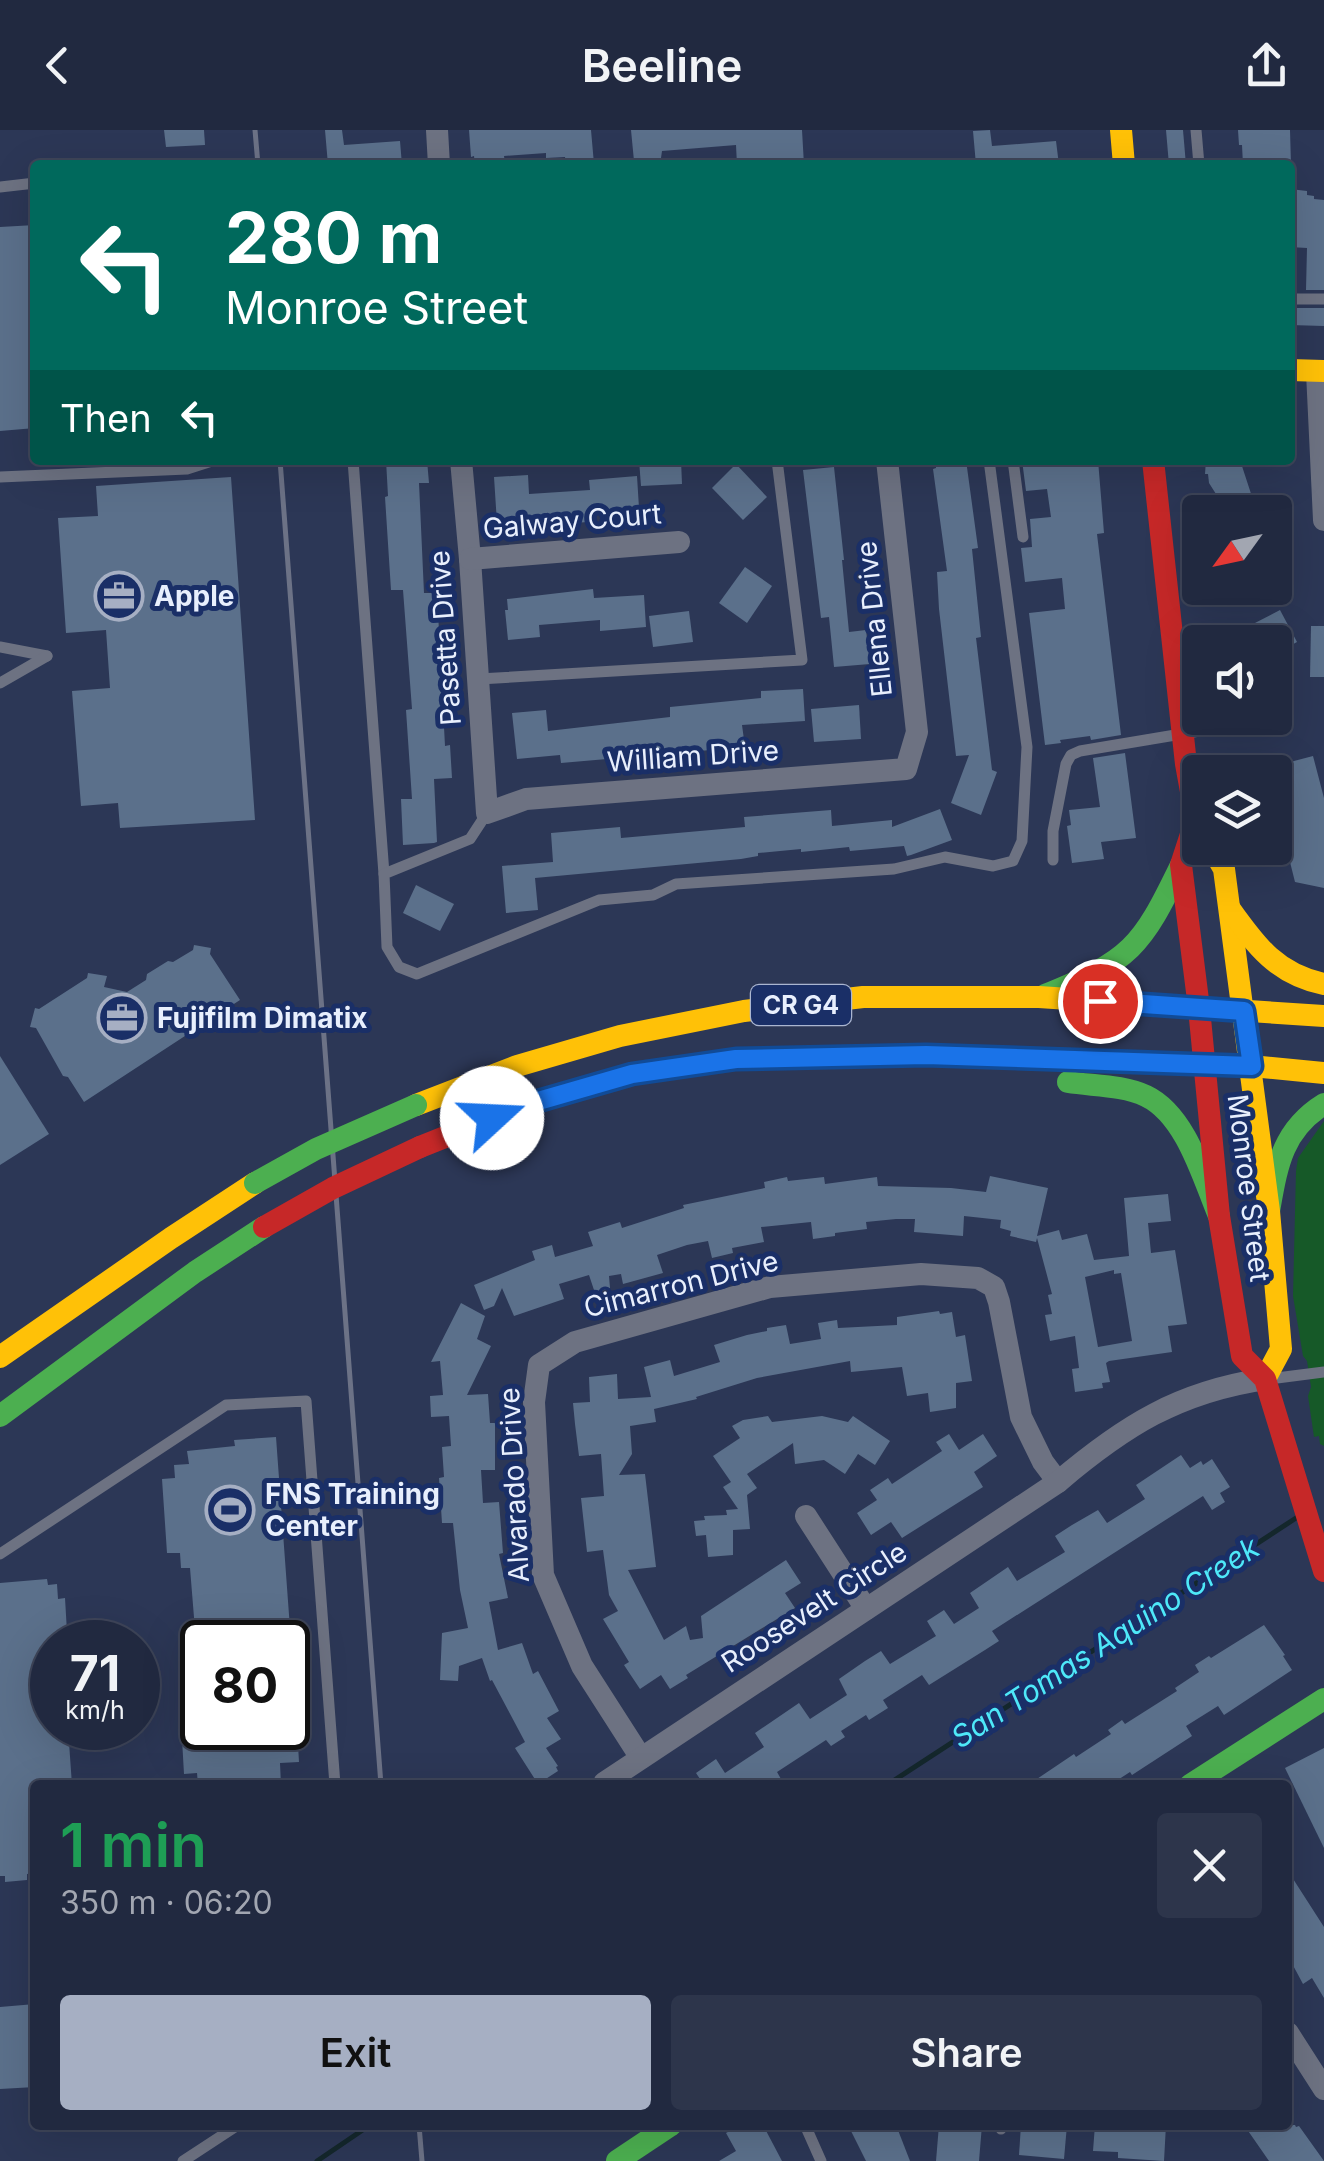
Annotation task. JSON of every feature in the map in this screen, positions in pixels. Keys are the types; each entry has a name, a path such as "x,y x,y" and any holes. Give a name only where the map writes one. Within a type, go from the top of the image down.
{"main road":[{"path":"1122,130 1124,160"},
{"path":"1295,370 1320,372"},
{"name":"Monroe Street","path":"1154,465 1182,734"},
{"name":"Monroe Street","path":"1222,865 1252,1066 1281,1350 1265,1379"},
{"path":"1039,998 1124,956 1155,916 1181,866"},
{"name":"Monroe Street","path":"1181,866 1219,1216 1242,1356 1265,1379 1324,1571"},
{"path":"1230,909 1276,963 1301,979 1324,984"},
{"name":"CR G4","path":"0,1357 170,1238 316,1149 416,1104 517,1066 620,1036 744,1012 862,997 1039,998 1324,1016"},
{"path":"926,1055 1150,1097 1181,1132 1219,1216"},
{"name":"CR G4","path":"0,1416 195,1272 264,1226 333,1188 420,1147 528,1104 632,1074 736,1059 926,1055 1252,1066 1324,1073"},
{"path":"1269,1211 1279,1162 1290,1136 1301,1120 1324,1104"},
{"path":"1198,1780 1324,1699"},
{"path":"623,2159 663,2130"}],"street":[{"path":"437,130 439,160"},
{"path":"1320,372 1324,520"},
{"name":"Pasetta Drive","path":"461,465 487,813"},
{"name":"Ellena Drive","path":"888,465 917,732 906,769"},
{"name":"Galway Court","path":"470,559 679,542"},
{"name":"William Drive","path":"487,813 526,799 906,769"},
{"name":"Cimarron Drive","path":"539,1364 576,1342 770,1287 920,1274 978,1278 994,1287 1000,1302 1021,1417 1058,1482"},
{"name":"Alvarado Drive","path":"539,1364 534,1402 543,1576 582,1666 641,1758"},
{"name":"Roosevelt Circle","path":"608,1780 1058,1482 1139,1423 1169,1406 1228,1384 1265,1379"},
{"path":"806,1516 866,1609"},
{"path":"1292,2039 1324,2089"}],"lane":[{"path":"1196,130 1199,160"},
{"path":"0,187 30,184"},
{"path":"1295,299 1324,299"},
{"path":"0,477 198,465"},
{"path":"353,465 386,947 400,967 418,974 599,900 653,895 676,884 894,869 946,857 992,866 1013,861 1022,841 1027,748 990,465"},
{"path":"479,680 802,660 778,465"},
{"path":"1014,465 1023,537"},
{"path":"0,647 48,656 0,683"},
{"path":"1053,860 1053,831 1071,755 1182,734"},
{"path":"384,874 470,840 487,813"},
{"path":"1265,1379 1324,1372"},
{"path":"0,1554 226,1405 306,1400 335,1780"},
{"path":"183,2161 230,2130"},
{"path":"806,2130 821,2161"}],"green space":[{"path":"1324,1121 1324,1446 1319,1436 1314,1437 1308,1396 1311,1387 1293,1296 1298,1158"}],"building":[{"path":"164,130 204,130 205,145 166,147"},
{"path":"325,130 342,130 344,145 400,141 402,160 328,160"},
{"path":"469,130 591,130 594,160 546,158 546,153 504,156 505,160 471,157"},
{"path":"631,130 802,130 804,160 737,160 736,145 662,151 661,160 634,160"},
{"path":"990,130 992,146 1056,141 1058,160 976,160 973,131"},
{"path":"1166,130 1183,130 1186,160 1169,160"},
{"path":"1238,130 1290,130 1291,160 1243,160"},
{"path":"1295,190 1324,200 1324,290 1306,290 1307,248 1295,247"},
{"path":"30,225 30,428 0,431 0,227"},
{"path":"1295,308 1324,308 1324,326 1295,325"},
{"path":"386,465 427,465 429,483 419,483 424,593 437,593 445,746 450,745 452,778 434,779 434,843 403,845 401,799 412,799 406,710 412,709 403,590 391,590 385,497"},
{"path":"639,465 681,465 682,484 641,486"},
{"path":"737,465 767,497 743,520 712,488"},
{"path":"967,465 978,548 972,549 981,637 976,638 992,770 997,772 981,815 951,803 969,755 956,756 939,609 937,572 947,571 933,469"},
{"path":"1023,465 1098,465 1104,533 1097,534 1121,735 1091,740 1090,736 1045,745 1029,613 1065,609 1062,578 1025,582 1021,548 1032,547 1030,519 1051,517 1047,489 1026,491"},
{"path":"1206,465 1242,465 1251,495 1217,495"},
{"path":"834,467 849,632 866,630 870,664 834,667 829,617 821,618 803,470"},
{"path":"528,475 529,494 590,490 589,480 637,476 639,508 587,512 588,522 497,523 494,477"},
{"path":"231,477 255,820 120,828 118,803 81,806 72,691 110,688 106,630 66,633 58,518 98,516 96,486"},
{"path":"745,567 772,586 747,623 719,603"},
{"path":"593,589 594,598 644,595 646,627 600,631 600,620 539,625 540,637 508,640 507,599"},
{"path":"1280,610 1288,625 1254,625"},
{"path":"689,611 693,642 653,647 649,616"},
{"path":"1311,626 1324,626 1324,677 1310,677"},
{"path":"803,689 805,721 742,725 745,747 561,763 560,755 517,759 512,713 546,710 548,731 670,717 670,707 761,698 761,691"},
{"path":"859,705 861,739 814,742 811,709"},
{"path":"1125,753 1136,838 1101,842 1104,859 1072,863 1069,810 1100,807 1093,758"},
{"path":"1313,756 1324,798 1324,888 1295,882 1291,865 1292,762"},
{"path":"940,809 952,840 907,856 904,846 850,851 849,847 801,849 758,853 741,859 535,878 538,910 506,913 502,866 553,862 551,833 620,827 621,838 745,827 744,817 831,810 832,826 892,820 892,827"},
{"path":"416,885 454,904 440,931 403,913"},
{"name":"Fujifilm Dimatix","path":"194,945 211,948 210,954 240,1000 84,1102 68,1077 63,1076 36,1028 30,1027 35,1008 87,978 88,973 107,976 104,987 127,992 146,980 147,974 193,950"},
{"path":"0,1056 49,1134 0,1165"},
{"path":"990,1176 1048,1188 1037,1236 1059,1230 1062,1240 1087,1234 1094,1260 1129,1256 1124,1198 1168,1194 1171,1221 1148,1223 1151,1253 1175,1250 1187,1324 1168,1326 1172,1352 1109,1361 1106,1363 1110,1382 1102,1383 1103,1388 1075,1392 1072,1369 1079,1368 1075,1336 1050,1341 1045,1315 1052,1314 1048,1295 1052,1294 1037,1238 1036,1242 1010,1236 1011,1231 1000,1228 1001,1220 964,1216 963,1236 914,1232 915,1219 866,1222 867,1229 813,1239 811,1222 761,1227 764,1242 732,1248 733,1253 712,1258 708,1241 687,1245 657,1255 663,1273 623,1284 621,1274 609,1276 610,1288 595,1293 589,1275 559,1284 564,1299 514,1316 502,1288 494,1306 484,1310 474,1285 535,1260 532,1251 552,1245 555,1257 593,1246 588,1232 620,1222 622,1228 684,1208 683,1205 765,1188 764,1182 787,1177 788,1181 824,1177 825,1184 877,1177 878,1186 986,1192","holes":["1114,1270 1114,1274 1121,1273 1132,1341 1098,1347 1085,1277"]},
{"path":"461,1303 485,1316 477,1339 491,1346 467,1395 488,1394 490,1423 495,1423 495,1470 481,1470 483,1503 499,1502 503,1553 499,1554 508,1598 489,1602 498,1650 522,1643 533,1674 538,1671 559,1711 547,1718 561,1739 546,1748 558,1771 544,1780 535,1780 515,1748 525,1742 490,1681 482,1658 459,1666 458,1681 440,1680 442,1633 468,1628 453,1523 442,1523 439,1478 444,1477 442,1447 451,1446 449,1416 431,1417 430,1396 443,1395 440,1361 431,1362"},
{"path":"952,1312 956,1337 965,1335 972,1381 956,1383 956,1408 930,1412 928,1393 907,1396 902,1367 851,1372 850,1361 757,1378 654,1409 656,1422 630,1426 632,1454 619,1475 645,1474 656,1567 628,1570 664,1640 686,1626 690,1640 703,1638 701,1616 786,1560 801,1583 785,1593 795,1608 686,1675 688,1678 670,1689 661,1675 640,1689 603,1619 618,1611 609,1595 603,1550 587,1552 581,1498 604,1496 601,1454 579,1456 573,1403 590,1402 589,1377 617,1374 618,1399 651,1397 644,1367 670,1360 674,1376 720,1362 714,1345 767,1328 786,1325 790,1344 821,1339 818,1323 837,1320 838,1328 897,1325 897,1317"},
{"path":"768,1416 772,1422 822,1416 848,1422 853,1416 890,1441 875,1465 858,1454 845,1474 824,1460 795,1464 793,1443 747,1474 757,1488 747,1495 750,1529 733,1530 733,1555 708,1557 706,1535 696,1536 694,1521 738,1509 723,1487 731,1482 713,1456 740,1438 732,1426"},
{"path":"949,1434 959,1450 983,1434 997,1456 974,1472 983,1487 902,1538 891,1522 871,1535 857,1513 877,1500 870,1490 888,1478 892,1484 942,1451 936,1442"},
{"path":"276,1437 289,1620 194,1620 190,1568 181,1568 180,1553 167,1553 162,1479 175,1478 174,1465 189,1464 187,1451 235,1446 234,1440"},
{"path":"1181,1455 1190,1468 1212,1459 1230,1487 1220,1493 1225,1502 1212,1510 1203,1496 992,1631 999,1641 929,1685 922,1675 883,1700 888,1708 869,1720 866,1715 841,1731 845,1737 831,1746 826,1740 777,1772 779,1780 701,1780 696,1773 716,1759 725,1773 764,1747 755,1733 799,1703 810,1719 847,1695 839,1679 881,1651 890,1664 936,1636 927,1621 944,1610 954,1624 979,1608 970,1593 1008,1567 1017,1581 1065,1552 1055,1536 1098,1510 1107,1523 1145,1499 1136,1485"},
{"path":"47,1579 48,1585 57,1584 58,1599 65,1598 66,1620 30,1620 30,1750 70,1750 72,1780 30,1780 30,1874 27,1880 5,1882 5,1876 0,1876 0,1583"},
{"path":"1264,1625 1292,1670 1224,1715 1218,1706 1186,1726 1192,1736 1132,1775 1130,1772 1118,1780 1035,1780 1111,1734 1108,1730 1122,1720 1125,1724 1177,1691 1175,1688 1199,1672 1195,1665"},
{"path":"1324,1748 1324,1848 1292,1780 1285,1768"},
{"path":"183,1750 298,1750 299,1762 280,1763 281,1780 198,1780 197,1773 184,1774"},
{"path":"1292,1877 1324,1927 1324,1998 1312,1978 1303,1984 1292,1963"},
{"path":"30,2004 30,2087 0,2089 0,2007"},
{"path":"1292,2125 1299,2126 1324,2161 1269,2161 1247,2130 1292,2130"},
{"path":"766,2130 782,2161 719,2161 736,2151 726,2133"},
{"path":"850,2130 898,2130 910,2161 866,2161"},
{"path":"939,2130 982,2130 979,2161 936,2161"},
{"path":"1021,2130 1067,2130 1064,2159 1019,2155"},
{"path":"1095,2130 1166,2130 1164,2161 1118,2158 1118,2152 1093,2151"}],"waterway":[{"name":"San Tomas Aquino Creek","path":"895,1780 1296,1518"},
{"name":"San Tomas Aquino Creek","path":"317,2161 363,2130"}],"railway":[{"path":"255,130 258,160"},
{"path":"280,465 381,1780"},
{"path":"419,2130 422,2161"}],"traffic: fast":[{"path":"1045,995 1097,972 1130,948 1155,915 1181,865"},
{"path":"1068,1082 1128,1090 1160,1105 1192,1149 1219,1216"},
{"path":"1269,1211 1279,1164 1290,1137 1324,1104"},
{"path":"255,1183 316,1149 416,1105"},
{"path":"0,1416 195,1272 264,1227"},
{"path":"1198,1780 1324,1699"},
{"path":"617,2161 664,2130"}],"traffic: slow":[{"path":"1121,130 1124,160"},
{"path":"1295,370 1324,371"},
{"path":"1222,865 1269,1211 1281,1349 1265,1379"},
{"path":"1230,909 1249,935 1281,966 1324,984"},
{"path":"416,1105 517,1066 620,1036 744,1011 863,997 1039,997 1324,1016"},
{"path":"1192,1064 1324,1073"},
{"path":"0,1357 255,1183"}],"traffic: jam":[{"path":"1154,465 1185,755"},
{"path":"1182,862 1219,1216 1242,1356 1265,1379 1324,1571"},
{"path":"420,1147 528,1104 632,1074 736,1059 926,1055 1192,1064"},
{"path":"264,1227 333,1188 420,1147"}],"place":[{"name":"Apple","path":"119,596"},
{"name":"Fujifilm Dimatix","path":"122,1018"},
{"name":"FNS Training Center","path":"230,1510"}],"route":[{"path":"492,1118 632,1074 736,1059 926,1055 1252,1066 1244,1011 1100,1001"}]}
